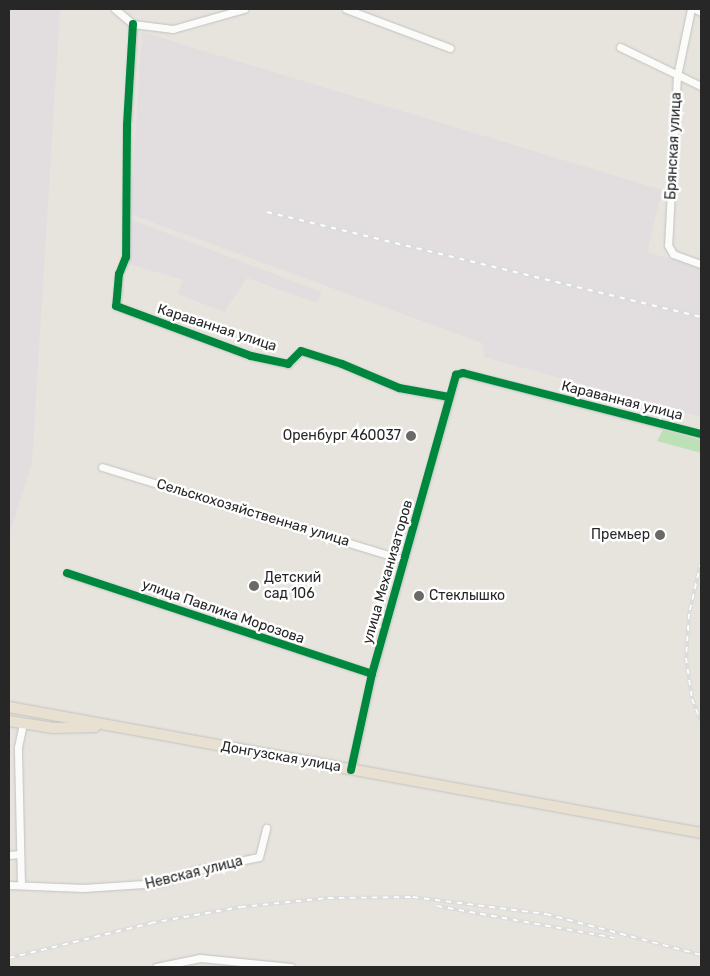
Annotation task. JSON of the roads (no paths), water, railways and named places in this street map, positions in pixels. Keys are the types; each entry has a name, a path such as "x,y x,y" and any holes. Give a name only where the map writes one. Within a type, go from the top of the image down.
{"highway":[{"name":"Донгузская улица","path":"9,707 701,833"},
{"path":"9,721 78,729 106,726"}],"street":[{"path":"115,9 133,24 173,29 244,9"},
{"path":"346,9 450,48"},
{"name":"Брянская улица","path":"691,9 677,76 668,245 673,254 701,264"},
{"path":"695,9 701,12"},
{"name":"Караванная улица","path":"133,24 127,126 126,257 118,274 116,306 251,356 288,364 301,351 342,364 398,388 449,397"},
{"path":"620,47 701,86"},
{"name":"Караванная улица","path":"453,382 456,375 464,373 701,434"},
{"name":"улица Механизаторов","path":"351,770 372,674 453,382"},
{"name":"Сельскохозяйственная улица","path":"102,467 404,560"},
{"name":"улица Павлика Морозова","path":"67,573 372,674"},
{"path":"20,884 18,747 23,724"},
{"name":"Невская улица","path":"9,885 83,888 160,883 196,870 259,857 266,828"},
{"path":"9,855 20,854"},
{"path":"156,967 209,958 291,967"}],"railway":[{"path":"267,212 701,317"},
{"path":"701,562 689,614 686,658 692,699 701,721"},
{"path":"9,958 151,923 241,907 328,898 413,897 546,914 701,955"},
{"path":"437,906 614,938"}],"place":[{"name":"Оренбург 460037","path":"411,436"},
{"name":"Премьер","path":"660,535"},
{"name":"Детский сад 106","path":"254,586"},
{"name":"Стеклышко","path":"419,596"}]}
